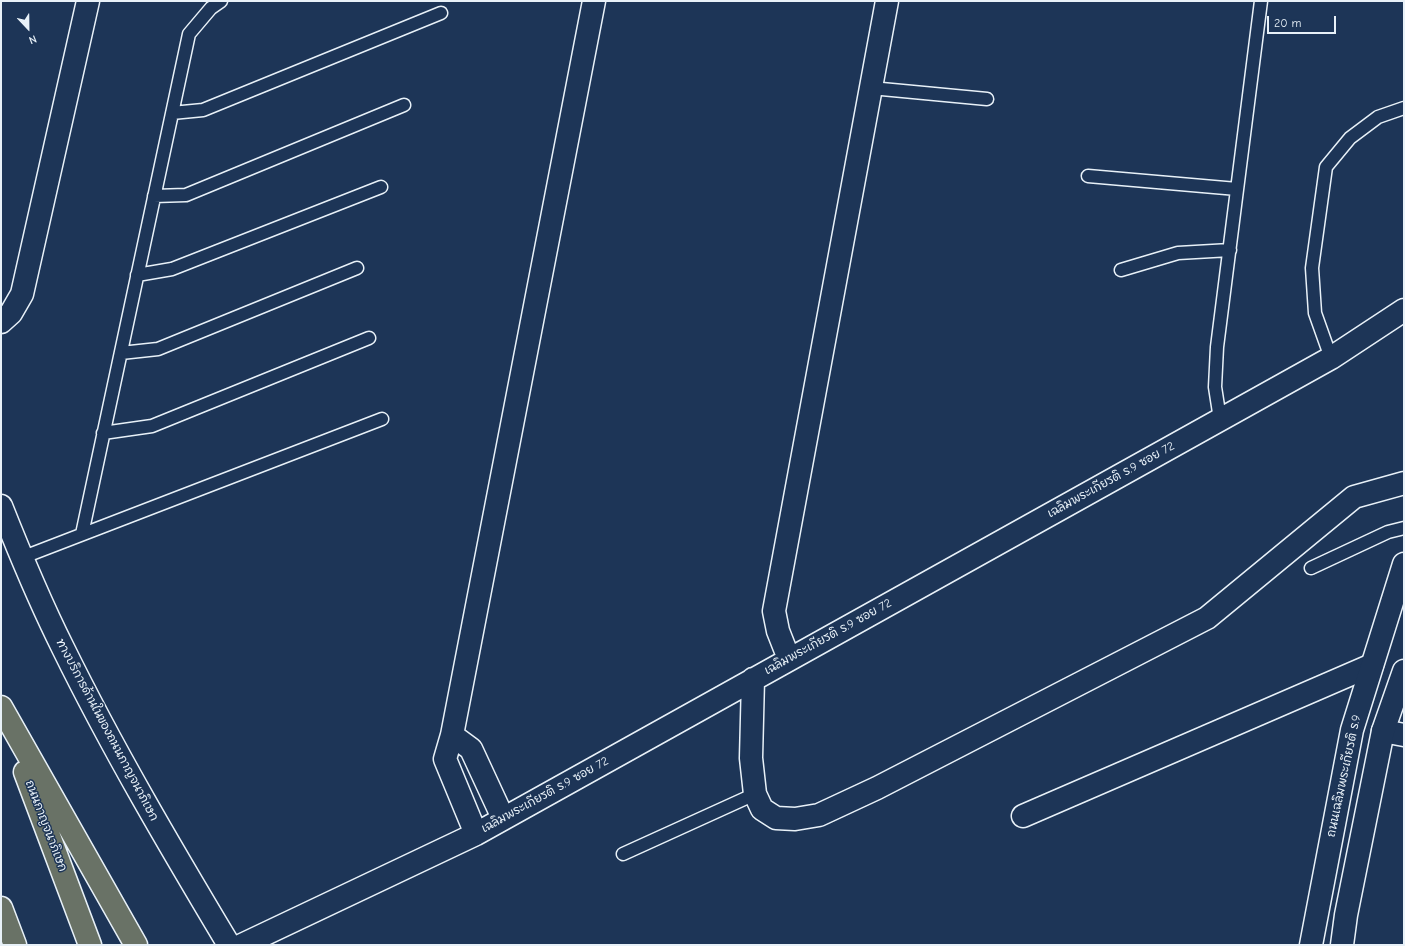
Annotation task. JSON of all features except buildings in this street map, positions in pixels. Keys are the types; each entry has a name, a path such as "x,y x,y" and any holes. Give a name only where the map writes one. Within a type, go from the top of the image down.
{"highway":[{"name":"ถนนกาญจนาภิเษก","path":"1,707 90,945"},
{"path":"1,707 136,945"},
{"path":"1,908 15,945"}],"street":[{"path":"1,322 11,313 22,294 88,1"},
{"path":"476,834 445,760 452,735 594,1"},
{"path":"789,659 778,631 774,610 887,1"},
{"name":"เฉลิมพระเกียรติ ร.9 ซอย 72","path":"242,945 476,834 1331,358 1404,310"},
{"path":"753,679 751,758 755,794 762,809 776,818 796,819 818,815 878,788 1207,618 1354,497 1404,483"},
{"name":"ทางบริการด้านในของถนนกาญจนาภิเษก","path":"1,506 21,558 63,648 112,742 164,836 229,945"},
{"name":"ถนนเฉลิมพระเกียรติ ร.9","path":"1311,945 1352,730 1404,564"},
{"path":"1023,816 1372,665"},
{"path":"1342,945 1346,915 1394,733 1404,671"},
{"path":"452,735 471,749 503,818"}],"lane":[{"path":"82,534 189,34 211,8 221,1"},
{"path":"1220,419 1214,387 1217,347 1261,1"},
{"path":"172,113 203,110 440,13"},
{"path":"871,88 987,99"},
{"path":"154,196 186,195 404,105"},
{"path":"1331,358 1315,313 1312,268 1326,167 1350,138 1378,117 1404,108"},
{"path":"1088,176 1237,189"},
{"path":"137,275 172,269 382,187"},
{"path":"1122,270 1178,253 1230,250"},
{"path":"121,353 158,349 357,268"},
{"path":"103,433 152,426 369,338"},
{"path":"21,558 382,419"},
{"path":"1312,568 1388,532 1404,528"},
{"path":"623,854 755,794"}]}
